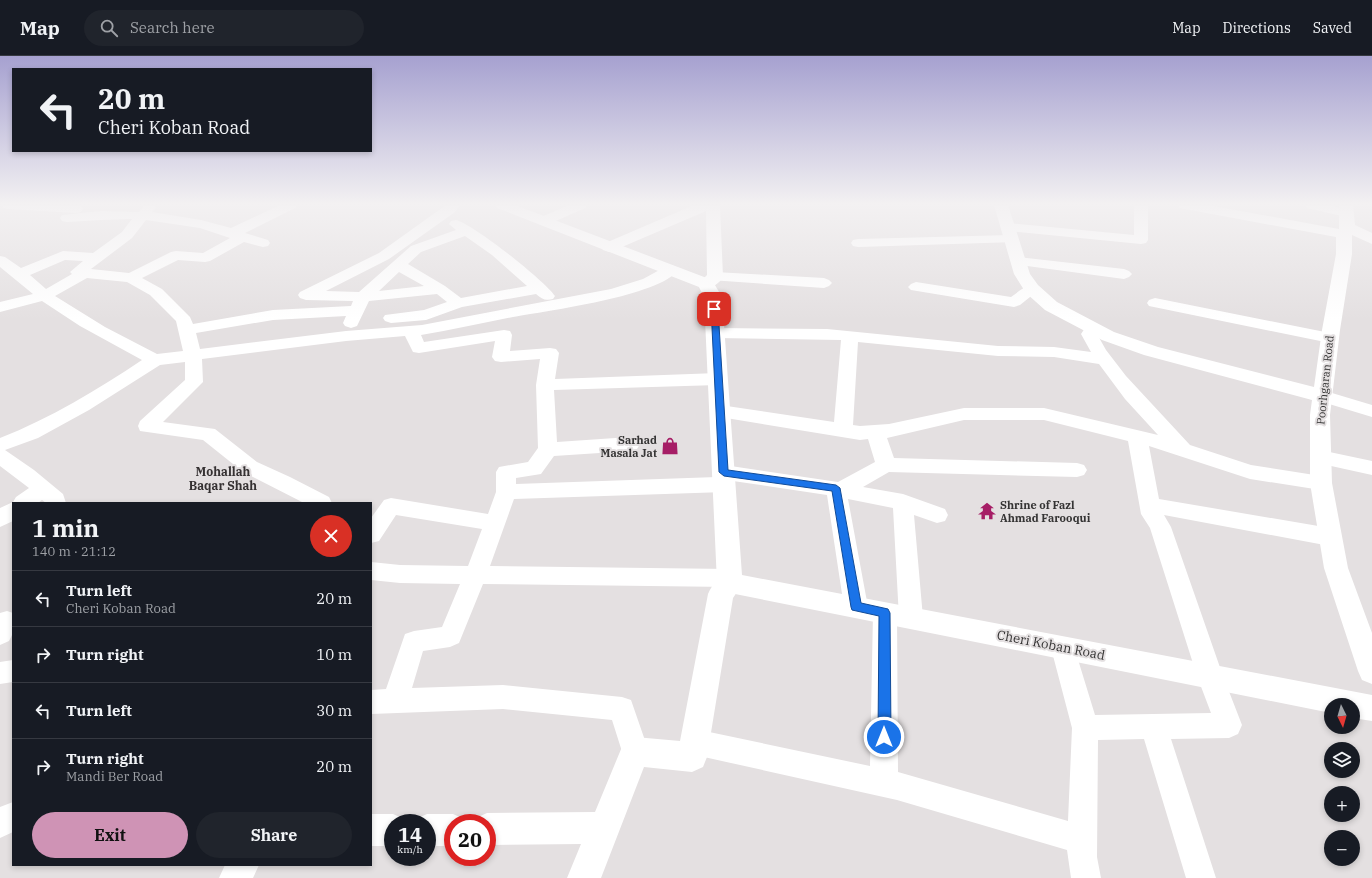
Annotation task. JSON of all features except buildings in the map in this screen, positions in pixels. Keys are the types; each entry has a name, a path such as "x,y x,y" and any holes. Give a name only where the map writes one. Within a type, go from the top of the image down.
{"street":[{"path":"600,243 670,270 711,280"},
{"path":"609,247 617,243"},
{"path":"584,878 635,752 692,757 721,594 730,580 716,332 711,280 712,243"},
{"path":"1013,243 1022,274 1032,289 1052,306 1108,336 1151,351 1322,396"},
{"name":"Poorhgaran Road","path":"1345,243 1320,415 1321,483 1336,568 1372,671"},
{"name":"Cheri Koban Road","path":"730,580 885,613 1372,708"},
{"path":"496,829 605,828"},
{"path":"372,830 384,830"},
{"path":"236,878 242,866"}],"lane":[{"path":"116,243 78,272 130,278 156,292 184,320 193,355 194,382 147,426 208,434 250,467 283,482 320,502"},
{"path":"130,278 176,255 205,258 225,243"},
{"path":"401,243 384,256 306,295 354,316 410,330 422,330 639,288 670,270"},
{"path":"354,316 398,265 416,249 432,243"},
{"path":"485,243 497,252 556,305"},
{"path":"20,274 63,254 97,258"},
{"path":"0,260 14,268 45,296 100,333 155,360"},
{"path":"1018,261 1124,274"},
{"path":"398,265 440,289 458,303"},
{"path":"0,307 45,296 84,273"},
{"path":"711,280 824,283"},
{"path":"916,287 1014,302 1032,289"},
{"path":"0,445 31,432 82,406 155,360 193,355 354,316 440,289"},
{"path":"186,330 273,315 426,315 458,303 539,289"},
{"path":"1154,303 1330,338"},
{"path":"1093,328 1089,334 1097,350 1116,375 1183,449"},
{"path":"410,330 419,348 504,336 501,357 550,353 545,385 548,449 534,469 506,472 506,492 476,574 450,636 414,642 383,701 503,698 622,709 635,752"},
{"path":"716,332 827,334 998,351 1054,352 1105,360"},
{"path":"843,430 850,336"},
{"path":"545,385 718,379"},
{"path":"1322,396 1372,411"},
{"path":"720,411 860,433 912,426 964,414 1044,414 1137,436 1183,449 1250,472 1321,483"},
{"path":"876,432 886,465"},
{"path":"1085,728 1229,725 1210,676 1160,527 1152,514 1137,436"},
{"path":"548,449 630,444"},
{"path":"0,456 27,475 49,496"},
{"path":"1320,457 1372,468"},
{"path":"838,489 886,465 1076,470"},
{"path":"506,492 724,478 838,489 903,502 937,515"},
{"path":"838,489 856,607"},
{"path":"27,502 49,496"},
{"path":"903,502 911,618"},
{"path":"1150,505 1330,537"},
{"path":"372,534 391,506 495,523"},
{"path":"0,519 12,511"},
{"path":"372,571 400,574 476,574 730,580"},
{"path":"884,784 885,613"},
{"path":"1063,648 1085,728 1082,858 1086,878"},
{"path":"0,674 12,671"},
{"path":"1154,727 1201,878"},
{"path":"695,742 884,784 1083,840"},
{"path":"0,823 12,817"}],"place":[{"name":"Sarhad Masala Jat","path":"670,446"},
{"name":"Shrine of Fazl Ahmad Farooqui","path":"987,511"}],"district":[{"name":"Mohallah Baqar Shah","path":"223,478"}],"route":[{"path":"714,309 724,472 836,488 856,607 885,613 884,737"}]}
